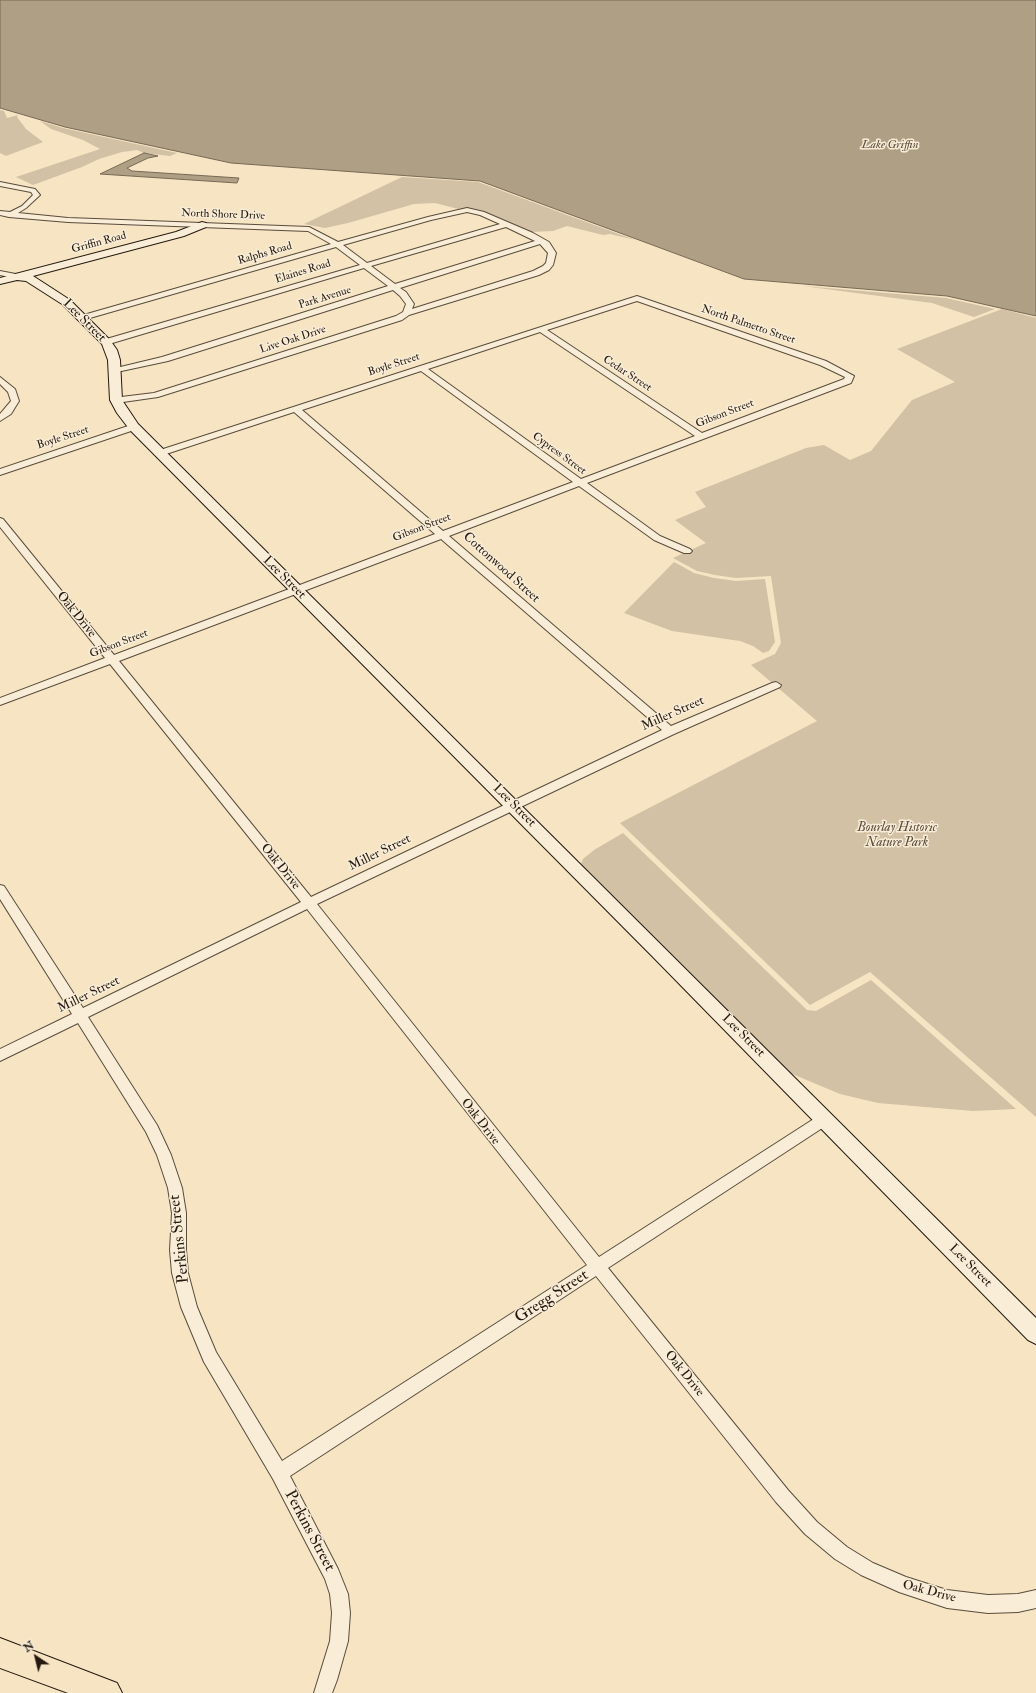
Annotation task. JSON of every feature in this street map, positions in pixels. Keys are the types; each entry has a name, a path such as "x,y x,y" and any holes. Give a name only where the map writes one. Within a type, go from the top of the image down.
{"main road":[{"path":"0,1653 107,1693"}],"street":[{"path":"0,184 33,190 37,195 33,200 9,214"},
{"name":"Ralphs Road","path":"83,318 430,218 467,210 478,212 507,224 541,241"},
{"name":"North Shore Drive","path":"0,213 68,220 309,229 338,245 408,299 410,308 406,313"},
{"name":"Elaines Road","path":"106,342 507,224"},
{"name":"Griffin Road","path":"0,281 180,234 202,225"},
{"name":"Park Avenue","path":"115,371 164,359 541,241"},
{"name":"Live Oak Drive","path":"116,400 162,393 399,318 406,313 536,273 546,268 553,258 552,253 541,241"},
{"path":"0,273 18,277"},
{"name":"Lee Street","path":"18,277 29,278 66,302 106,342 111,350 115,371 116,400 123,413 134,427 825,1119 1036,1333"},
{"name":"Boyle Street","path":"160,453 297,410 637,298"},
{"name":"North Palmetto Street","path":"637,298 823,363 850,376"},
{"name":"Cedar Street","path":"540,330 701,436"},
{"name":"Cypress Street","path":"422,368 657,538 687,551"},
{"name":"Gibson Street","path":"0,702 848,381 850,376"},
{"path":"0,379 12,391 15,401 8,412 0,418"},
{"name":"Cottonwood Street","path":"297,410 443,534 562,640 670,731"},
{"name":"Boyle Street","path":"0,472 134,427"},
{"name":"Oak Drive","path":"0,521 309,903 598,1268 782,1496 811,1528 841,1553 866,1569 905,1586 947,1599 988,1604 1018,1603 1036,1599"},
{"name":"Miller Street","path":"0,1055 309,903 670,731 776,685"},
{"name":"Perkins Street","path":"0,889 152,1129 164,1155 175,1188 179,1213 178,1250 180,1273 189,1306 210,1356 278,1473 332,1575 339,1594 341,1613 339,1641 323,1693"},
{"name":"Gregg Street","path":"278,1473 598,1268 825,1119"}],"green space":[{"path":"0,110 4,111 7,118 18,115 17,117 26,129 43,142 6,156 0,153"},
{"path":"40,121 63,128 177,153 170,156 144,153 137,150 122,152 99,159 82,167 33,185 16,177 100,149 83,140 51,129"},
{"path":"402,177 478,182 635,240 610,234 603,235 567,226 553,231 529,232 474,213 435,203 414,204 325,228 304,224"},
{"path":"803,286 946,298 995,309 974,317 932,303"},
{"name":"Bourlay Historic Nature Park","path":"1002,309 1036,318 1036,1117 870,972 810,1005 620,823 817,721 751,665 775,654 781,643 771,576 736,578 715,575 697,571 673,558 706,543 675,520 706,507 695,492 806,448 824,445 850,460 871,451 912,400 955,382 897,349"},
{"path":"674,562 694,573 714,578 736,581 765,579 775,642 769,651 763,653 753,646 740,641 672,631 624,613"},
{"path":"623,833 807,1010 816,1011 871,980 1016,1109 973,1111 878,1103 840,1094 790,1073 581,864 583,859 594,850"}],"water":[{"name":"Lake Griffin","path":"0,0 1036,0 1036,316 947,296 744,279 480,181 231,163 65,127 0,108"},
{"path":"144,153 158,156 148,158 127,168 132,171 239,178 237,183 100,174"}]}
